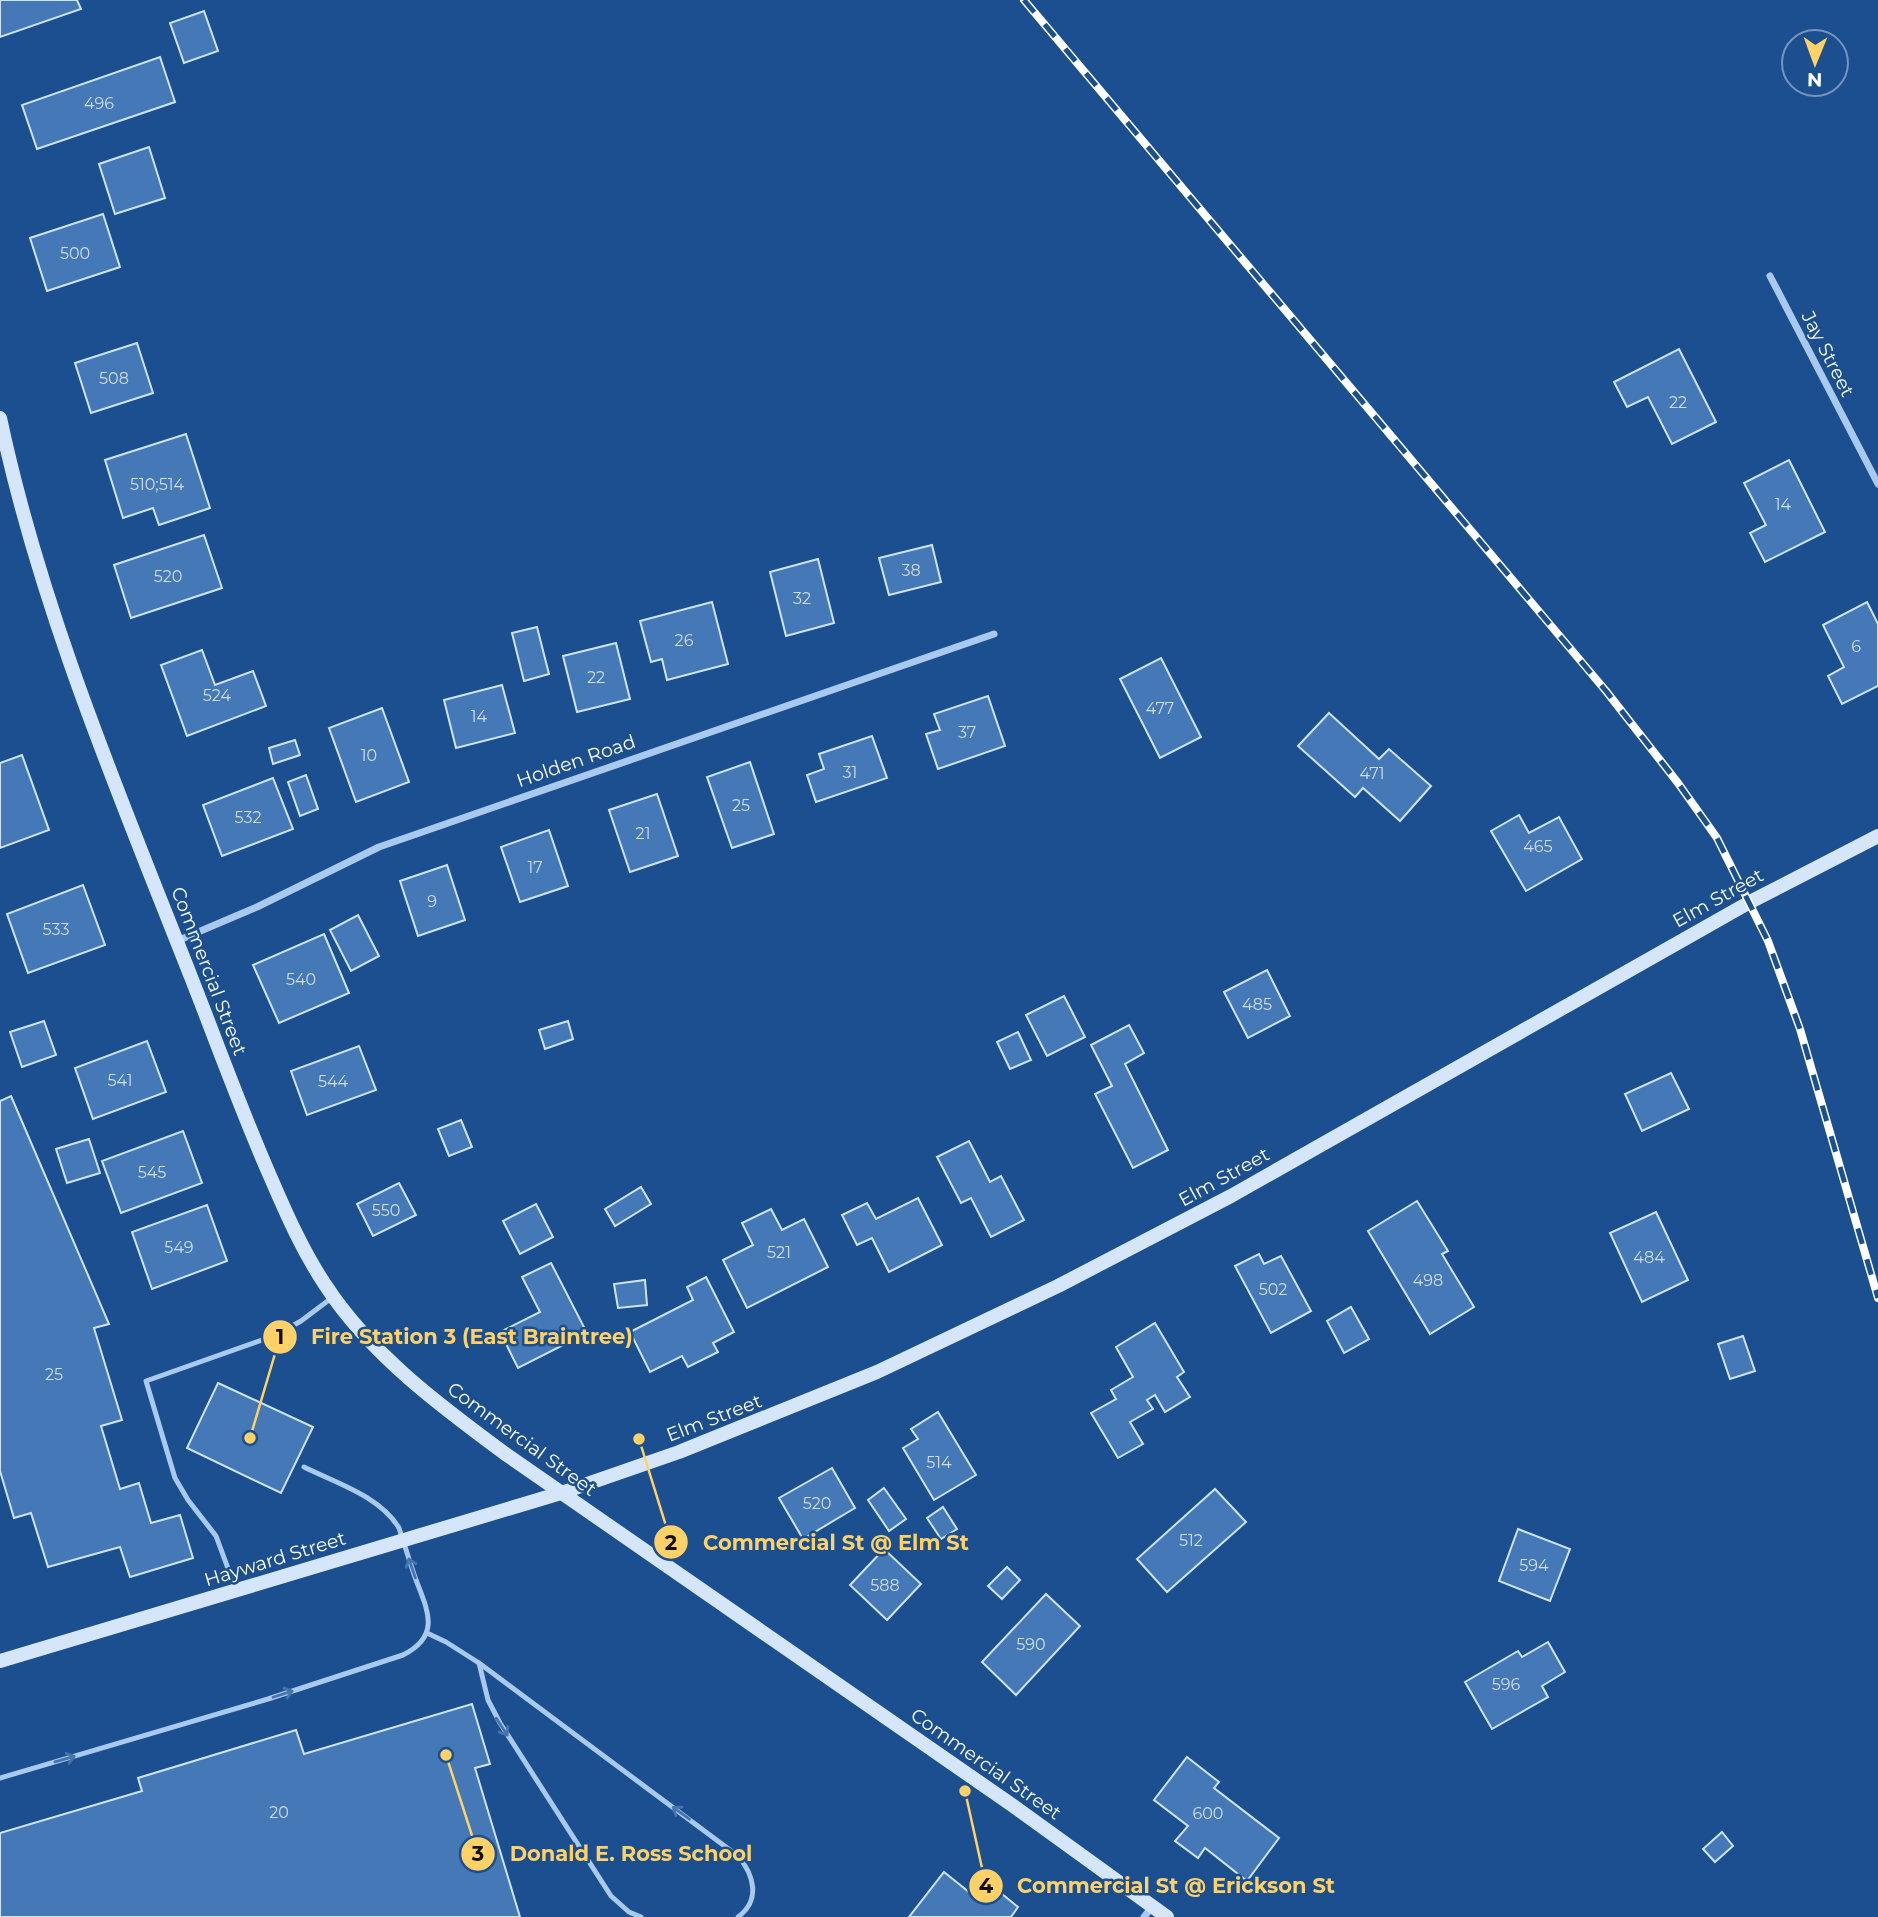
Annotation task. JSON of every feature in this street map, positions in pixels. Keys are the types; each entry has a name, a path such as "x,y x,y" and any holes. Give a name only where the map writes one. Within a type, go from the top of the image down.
{"main road":[{"name":"Commercial Street","path":"0,418 20,507 73,671 259,1151 286,1213 333,1297 361,1331 429,1395 498,1448 1012,1805 1148,1912 1167,1917"},
{"name":"Elm Street","path":"561,1493 680,1452 782,1412 920,1353 1034,1298 1231,1196 1750,902 1878,836"},
{"name":"Hayward Street","path":"0,1661 561,1493"}],"street":[{"name":"Jay Street","path":"1770,276 1878,484"},
{"name":"Holden Road","path":"177,941 235,917 390,842 994,634"}],"lane":[{"path":"236,1590 216,1536 188,1500 176,1478 146,1381 276,1335 301,1321 333,1297"},
{"path":"0,1778 268,1699 413,1650 427,1633 429,1613 393,1518 384,1509 304,1467"},
{"path":"427,1633 478,1663 738,1856 752,1878 754,1890 750,1902 738,1917"},
{"path":"478,1663 493,1712 611,1896 629,1912 641,1917"}],"building":[{"path":"0,0 77,0 81,9 0,37"},
{"path":"204,11 218,51 184,63 170,23"},
{"path":"160,57 175,102 37,149 22,105"},
{"path":"149,147 165,198 115,214 99,164"},
{"path":"103,214 120,267 47,291 30,238"},
{"path":"137,343 153,393 91,413 75,363"},
{"path":"1679,349 1716,422 1672,444 1648,397 1627,407 1614,382"},
{"path":"186,434 210,508 159,525 153,508 123,518 105,460"},
{"path":"1789,460 1825,532 1765,562 1750,533 1766,525 1744,483"},
{"path":"204,535 222,588 131,618 114,565"},
{"path":"932,545 941,582 889,595 879,558"},
{"path":"818,559 834,623 786,636 770,572"},
{"path":"712,602 728,664 667,680 662,659 651,662 640,621"},
{"path":"1867,602 1878,624 1878,686 1842,704 1828,676 1844,667 1823,625"},
{"path":"537,627 549,674 524,681 512,633"},
{"path":"616,643 630,699 577,712 563,656"},
{"path":"202,650 215,685 253,671 266,706 187,736 161,665"},
{"path":"1161,658 1201,737 1160,758 1120,679"},
{"path":"502,685 515,733 456,748 444,700"},
{"path":"988,696 1005,746 938,769 926,734 940,730 934,714"},
{"path":"382,708 409,782 356,802 329,728"},
{"path":"1329,713 1379,759 1389,749 1431,786 1400,821 1363,788 1355,797 1298,746"},
{"path":"872,736 887,778 816,802 807,775 824,769 819,754"},
{"path":"295,740 300,755 273,764 269,748"},
{"path":"22,755 49,830 0,848 0,763"},
{"path":"750,762 774,834 732,848 707,777"},
{"path":"306,775 318,809 300,816 288,782"},
{"path":"273,778 293,829 222,856 203,805"},
{"path":"657,794 678,856 630,872 609,810"},
{"path":"1519,815 1529,833 1559,817 1582,859 1526,891 1491,831"},
{"path":"549,830 568,886 520,902 501,847"},
{"path":"447,865 465,920 418,936 400,881"},
{"path":"83,885 105,945 28,973 7,914"},
{"path":"358,915 379,956 351,971 330,930"},
{"path":"324,934 349,993 279,1023 253,965"},
{"path":"1267,970 1290,1016 1248,1038 1224,992"},
{"path":"1064,996 1085,1037 1047,1056 1026,1015"},
{"path":"44,1021 56,1055 22,1067 10,1032"},
{"path":"568,1021 573,1039 545,1049 539,1030"},
{"path":"1129,1025 1144,1053 1125,1064 1168,1150 1133,1168 1095,1094 1112,1086 1091,1045"},
{"path":"1018,1032 1031,1060 1010,1069 997,1042"},
{"path":"147,1041 166,1092 93,1119 75,1068"},
{"path":"359,1046 376,1090 307,1115 291,1071"},
{"path":"1671,1073 1689,1109 1642,1131 1625,1094"},
{"path":"11,1096 109,1324 94,1328 122,1420 101,1426 120,1489 139,1483 151,1523 180,1515 193,1558 130,1577 120,1547 48,1567 31,1513 14,1518 0,1471 0,1101"},
{"path":"461,1120 472,1147 449,1156 438,1129"},
{"path":"183,1131 202,1183 121,1213 102,1161"},
{"path":"89,1139 100,1173 67,1183 56,1149"},
{"path":"969,1141 990,1182 1001,1176 1024,1220 991,1237 971,1198 961,1203 937,1157"},
{"path":"399,1183 416,1215 373,1236 357,1204"},
{"path":"641,1187 651,1204 615,1226 605,1209"},
{"path":"918,1198 942,1245 889,1272 872,1238 857,1245 842,1215 867,1203 876,1219"},
{"path":"1417,1201 1448,1251 1442,1254 1474,1307 1430,1334 1368,1231"},
{"path":"536,1204 553,1237 520,1254 503,1221"},
{"path":"207,1205 227,1261 152,1289 132,1232"},
{"path":"771,1209 782,1230 804,1219 828,1267 747,1308 723,1260 753,1245 742,1223"},
{"path":"1656,1212 1688,1280 1642,1302 1610,1233"},
{"path":"1259,1254 1264,1264 1281,1256 1311,1311 1271,1333 1235,1266"},
{"path":"551,1263 587,1333 518,1368 500,1332 540,1312 522,1277"},
{"path":"706,1277 734,1332 713,1343 718,1352 688,1367 682,1356 650,1372 630,1332 693,1300 687,1287"},
{"path":"645,1280 647,1305 618,1308 614,1284"},
{"path":"1351,1307 1369,1339 1344,1353 1327,1321"},
{"path":"1155,1323 1184,1372 1177,1377 1190,1397 1165,1412 1155,1395 1147,1400 1153,1409 1130,1422 1143,1444 1118,1458 1091,1413 1116,1399 1111,1390 1133,1377 1116,1347"},
{"path":"1743,1336 1755,1371 1730,1379 1718,1344"},
{"path":"218,1383 313,1427 281,1493 187,1448"},
{"path":"938,1412 976,1475 934,1500 903,1448 918,1439 911,1429"},
{"path":"832,1468 855,1508 803,1539 779,1498"},
{"path":"884,1488 906,1519 889,1531 868,1500"},
{"path":"1215,1489 1246,1522 1167,1592 1137,1559"},
{"path":"943,1507 957,1529 941,1539 927,1518"},
{"path":"1518,1529 1570,1549 1550,1601 1499,1581"},
{"path":"884,1549 921,1584 887,1620 850,1585"},
{"path":"1007,1567 1020,1580 1002,1599 988,1586"},
{"path":"1046,1594 1080,1626 1016,1695 982,1662"},
{"path":"1548,1642 1565,1672 1542,1686 1548,1697 1492,1729 1465,1682 1518,1651 1522,1657"},
{"path":"472,1704 490,1764 475,1768 520,1917 0,1917 0,1833 142,1791 138,1778 296,1730 304,1754"},
{"path":"1187,1757 1219,1782 1214,1788 1279,1838 1247,1881 1205,1848 1198,1858 1175,1841 1188,1826 1154,1800"},
{"path":"1722,1832 1733,1846 1715,1862 1703,1849"},
{"path":"944,1872 974,1896 986,1881 1018,1907 1011,1917 909,1917"}],"railway":[{"path":"1024,0 1606,691 1717,838 1768,941 1800,1029 1878,1298"}],"place":[{"name":"Fire Station 3 (East Braintree)","path":"250,1438"},
{"name":"Commercial St @ Elm St","path":"639,1439"},
{"name":"Donald E. Ross School","path":"446,1755"},
{"name":"Commercial St @ Erickson St","path":"965,1791"}]}
